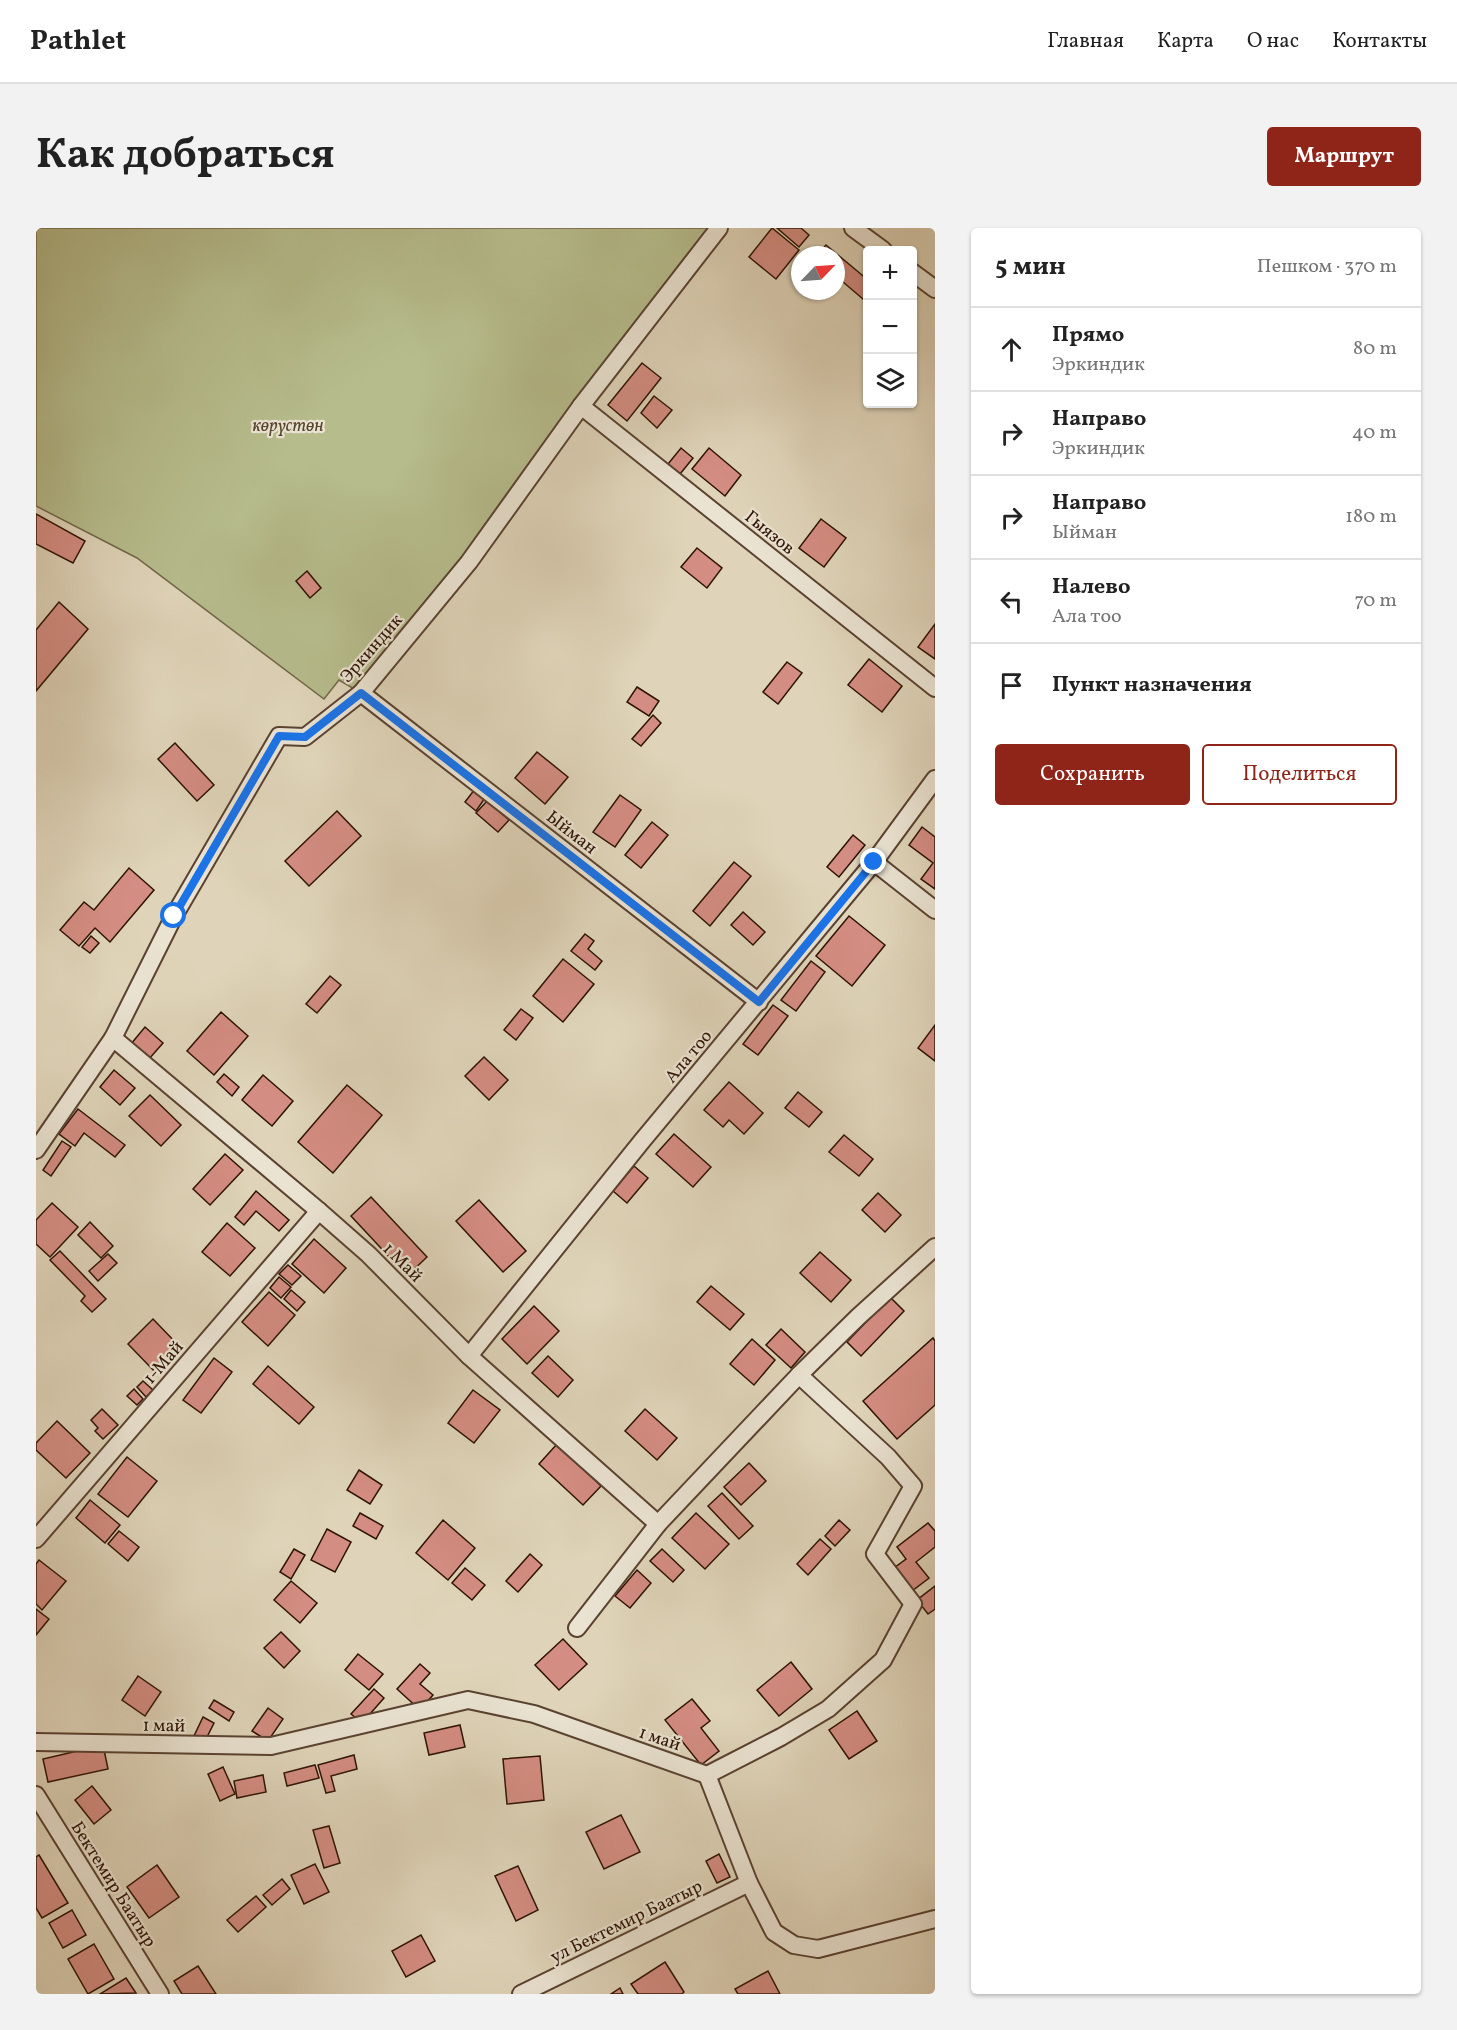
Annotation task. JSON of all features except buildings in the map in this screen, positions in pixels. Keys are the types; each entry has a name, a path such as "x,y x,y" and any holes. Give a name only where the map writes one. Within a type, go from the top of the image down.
{"street":[{"name":"Эркиндик","path":"36,1150 113,1038 174,916 279,736 305,737 361,693 469,562 581,406 719,228"},
{"path":"853,228 878,246"},
{"path":"917,276 935,289"},
{"name":"Гыязов","path":"581,406 935,688"},
{"name":"Ыйман","path":"361,693 759,1002"},
{"name":"Ала тоо","path":"469,1356 642,1141 874,862 935,779"},
{"path":"874,862 935,910"},
{"name":"1 Май","path":"113,1038 320,1211 368,1254 469,1356 658,1524"},
{"name":"1-Май","path":"36,1539 320,1211"},
{"path":"577,1628 658,1524 799,1375 935,1247"},
{"path":"799,1375 888,1457 913,1486 875,1554 913,1604 883,1660 828,1709 781,1737 707,1775 749,1883 774,1932 794,1945 818,1949 935,1919"},
{"name":"1 май","path":"36,1742 272,1746 468,1700 534,1714 707,1775"},
{"name":"Бектемир Баатыр","path":"36,1796 160,1994"},
{"name":"ул Бектемир Баатыр","path":"521,1994 749,1883"}],"green space":[{"name":"көрүстөн","path":"36,228 717,228 361,693 339,680 324,699 137,558 36,506"}],"route":[{"path":"174,916 279,736 305,737 361,693 759,1002 874,862"}]}
